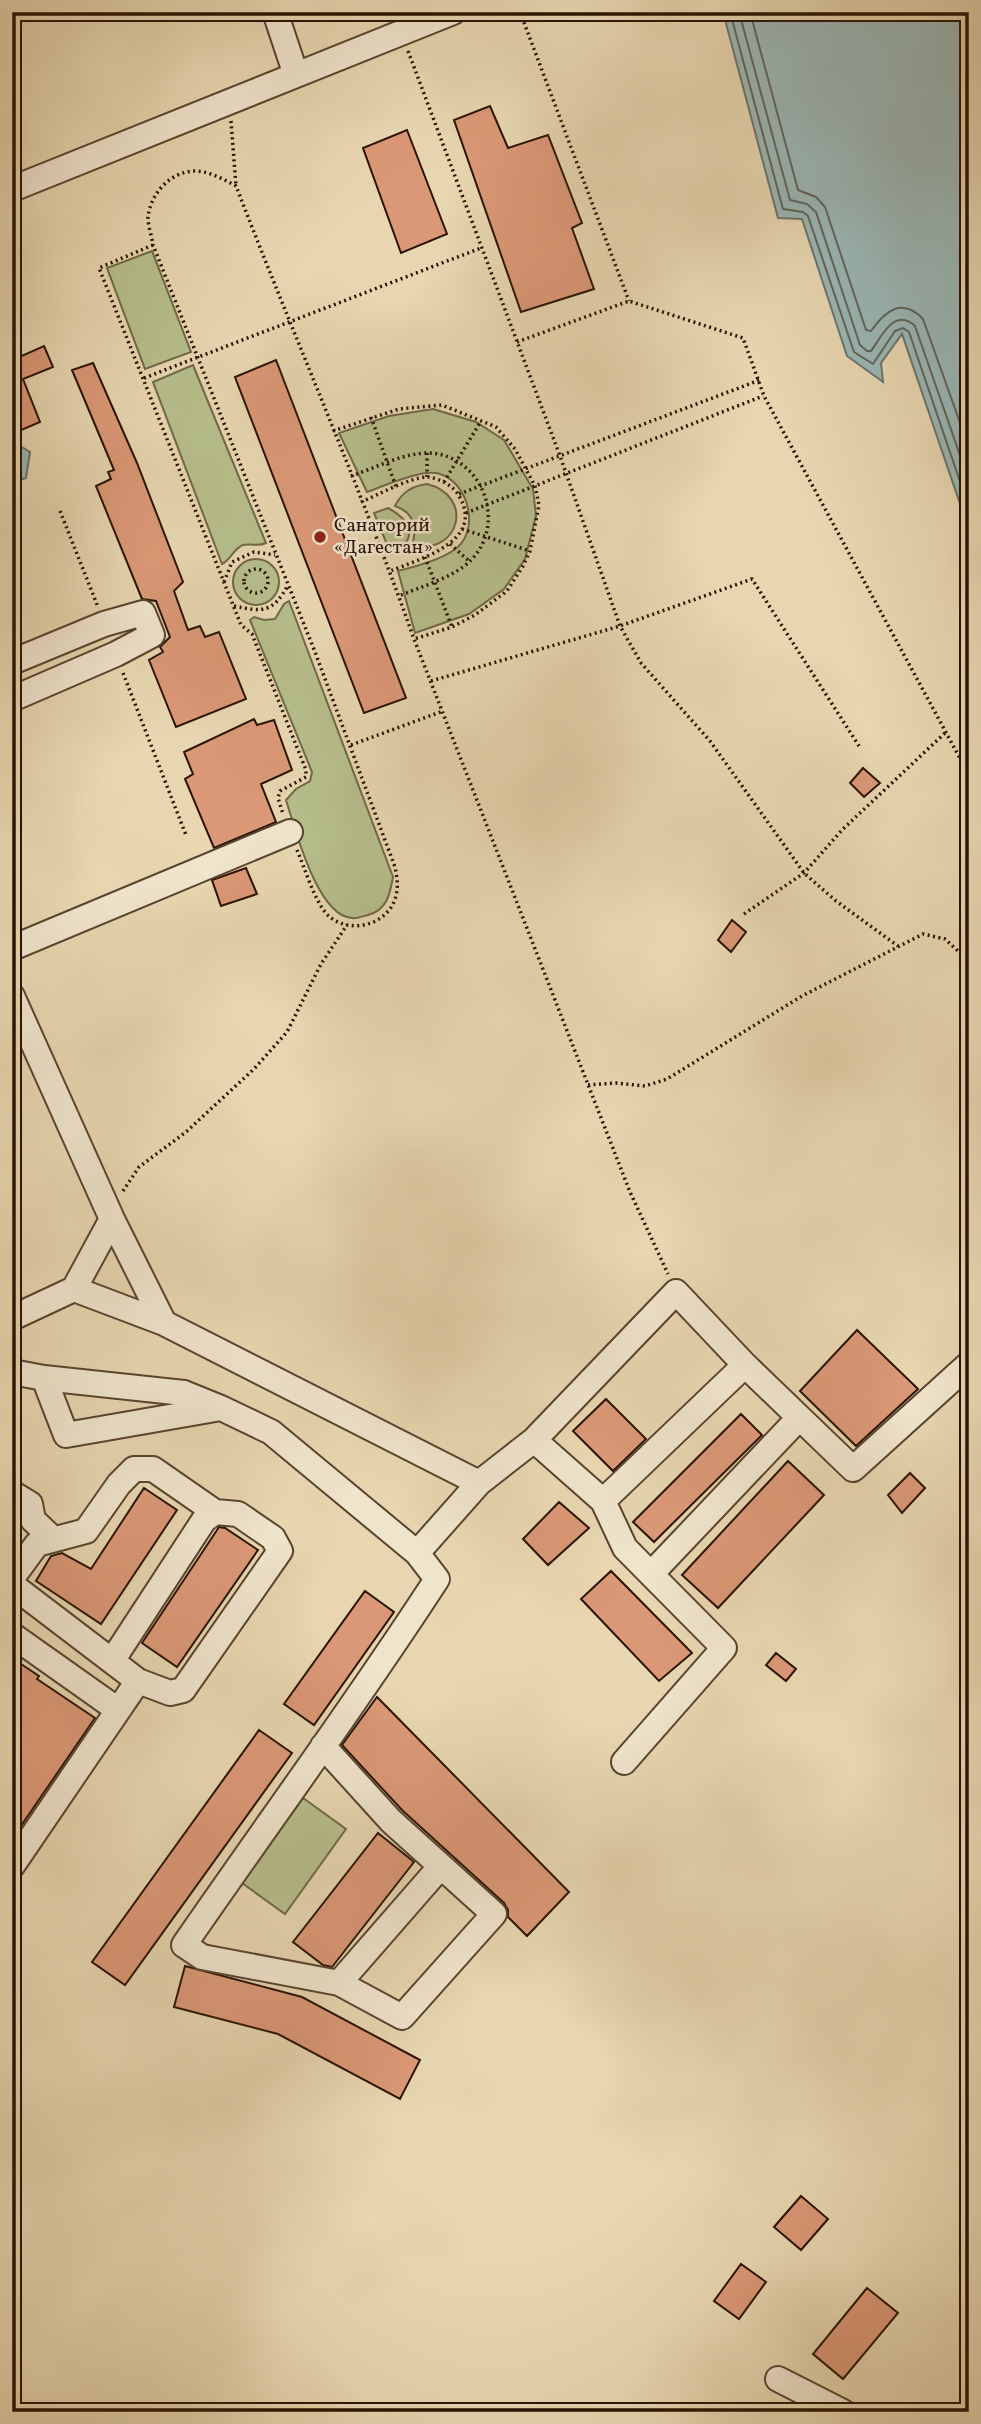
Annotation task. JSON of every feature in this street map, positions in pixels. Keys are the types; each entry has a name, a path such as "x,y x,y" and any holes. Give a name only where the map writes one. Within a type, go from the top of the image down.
{"street":[{"path":"275,12 296,75"},
{"path":"12,189 453,12"},
{"path":"12,662 104,624 143,613 152,635 116,654 12,699"},
{"path":"12,948 290,832"},
{"path":"12,996 112,1219 164,1323"},
{"path":"12,1318 74,1289 112,1219"},
{"path":"74,1289 164,1323 480,1483"},
{"path":"417,1553 480,1483 534,1440 676,1292 745,1365 853,1469 969,1364"},
{"path":"603,1501 745,1365"},
{"path":"12,1372 184,1393 271,1432 417,1553 437,1579 400,1637 323,1746 184,1945 202,1957 339,1983 402,2017 494,1914 391,1821 323,1746"},
{"path":"44,1378 66,1435 221,1408"},
{"path":"651,1574 799,1418"},
{"path":"534,1440 603,1501 625,1548 724,1648 624,1762"},
{"path":"12,1578 37,1544 86,1531 119,1484 134,1469 153,1469 215,1511 238,1514 273,1538 280,1551 183,1690 170,1693 138,1681 12,1586"},
{"path":"12,1493 30,1504 33,1520 53,1539"},
{"path":"112,1661 204,1520 215,1511"},
{"path":"12,1634 118,1710"},
{"path":"12,1866 138,1681"},
{"path":"339,1983 441,1866"},
{"path":"778,2379 843,2412"}],"path":[{"path":"520,12 629,302"},
{"path":"401,33 560,456 620,626 641,663 710,741 804,873 836,901 898,946"},
{"path":"230,102 236,186 288,322 390,571 414,639 630,1192 676,1292"},
{"path":"153,245 99,268 241,625 252,634 306,770 306,777 280,791 278,798 290,832 319,902 330,918 347,925 363,926 391,910 398,887 395,867 351,745 153,245 148,219 153,197 171,178 194,171 215,175 236,186"},
{"path":"144,378 481,248"},
{"path":"517,342 629,302 743,338 764,396 969,775"},
{"path":"459,494 760,380"},
{"path":"466,513 764,396"},
{"path":"333,431 399,409 442,405 496,427 515,449 535,486 538,505 530,551 507,590 475,615 452,627 414,639"},
{"path":"370,417 396,487"},
{"path":"444,482 482,420"},
{"path":"351,476 414,454 427,453 457,461 473,474 481,486 488,504 489,524 485,537 470,562 434,582 399,596"},
{"path":"427,453 427,477"},
{"path":"361,502 427,477 444,482 459,494 466,513 462,529 450,544 390,571"},
{"path":"462,529 530,551"},
{"path":"450,544 470,562"},
{"path":"224,583 232,562 254,552 275,555"},
{"path":"425,557 452,627"},
{"path":"252,569 264,571 268,578 267,586 261,592 253,593 246,587 246,575 252,569"},
{"path":"431,681 620,626 752,579 859,746"},
{"path":"234,606 260,612 279,602 288,585"},
{"path":"351,745 443,711"},
{"path":"744,914 804,873 842,830 946,732"},
{"path":"112,1219 117,1199 139,1167 186,1132 245,1078 287,1032 321,964 347,925"},
{"path":"588,1085 616,1083 645,1086 667,1079 802,996 923,934 945,939 969,961"}],"green space":[{"path":"152,251 191,352 145,369 107,268"},
{"path":"193,365 266,543 243,545 222,564 153,382"},
{"path":"433,409 476,422 504,440 533,489 536,516 525,559 504,589 469,614 415,633 398,571 441,557 462,542 469,520 464,497 450,479 433,473 404,478 367,492 339,433 389,416"},
{"path":"427,484 442,491 452,500 456,523 450,534 441,542 428,546 412,545 414,526 410,516 395,506 408,490"},
{"path":"388,508 403,519 409,531 406,543 391,554 374,513"},
{"path":"256,559 272,566 279,582 272,598 256,605 240,598 233,582 240,566"},
{"path":"289,601 393,877 389,895 383,905 374,913 358,918 339,914 318,887 309,869 286,800 296,789 310,781 312,772 250,620 254,617 275,619 284,604"},
{"path":"303,1798 346,1829 285,1914 242,1883"}],"water":[{"path":"723,12 969,12 969,530 902,334 881,363 883,382 847,356 802,219 778,218"},
{"path":"12,441 30,452 26,478 12,483"}],"building":[{"path":"490,106 508,148 548,135 582,223 572,228 594,289 521,312 454,120"},
{"path":"407,130 447,234 401,253 363,148"},
{"path":"44,346 53,367 23,379 40,422 12,434 12,354 15,359"},
{"name":"Санаторий «Дагестан»","path":"276,360 406,698 364,713 235,377"},
{"path":"93,363 137,463 183,582 174,591 188,630 200,626 205,637 219,632 246,699 176,727 149,660 163,652 160,647 170,637 156,601 142,599 96,486 111,479 108,472 114,470 72,370"},
{"path":"254,719 257,725 274,720 292,770 261,784 276,822 214,848 185,779 193,774 184,752"},
{"path":"863,768 880,783 864,797 850,783"},
{"path":"246,868 257,894 221,906 212,880"},
{"path":"732,920 746,932 731,952 718,940"},
{"path":"857,1330 918,1389 856,1446 800,1391"},
{"path":"606,1399 646,1439 613,1471 573,1431"},
{"path":"741,1414 762,1435 654,1542 633,1522"},
{"path":"788,1461 824,1495 718,1608 682,1575"},
{"path":"910,1473 925,1488 902,1513 888,1495"},
{"path":"144,1488 177,1510 101,1624 36,1581 51,1556 62,1553 91,1569"},
{"path":"559,1502 589,1528 548,1565 523,1539"},
{"path":"219,1527 225,1528 258,1550 177,1667 142,1643"},
{"path":"611,1571 692,1653 659,1681 581,1599"},
{"path":"365,1591 394,1612 314,1725 284,1704"},
{"path":"776,1653 796,1669 786,1681 766,1665"},
{"path":"12,1658 39,1676 37,1679 95,1718 12,1839"},
{"path":"377,1697 569,1892 527,1936 508,1917 504,1903 402,1810 342,1745"},
{"path":"259,1730 292,1753 125,1985 92,1962"},
{"path":"378,1833 414,1862 332,1967 323,1965 293,1942"},
{"path":"185,1966 302,1997 420,2060 400,2099 278,2034 174,2007"},
{"path":"801,2196 828,2219 801,2250 774,2227"},
{"path":"741,2264 766,2282 739,2319 714,2301"},
{"path":"867,2288 898,2313 843,2379 813,2354"}],"place":[{"name":"Санаторий «Дагестан»","path":"320,537"}]}
